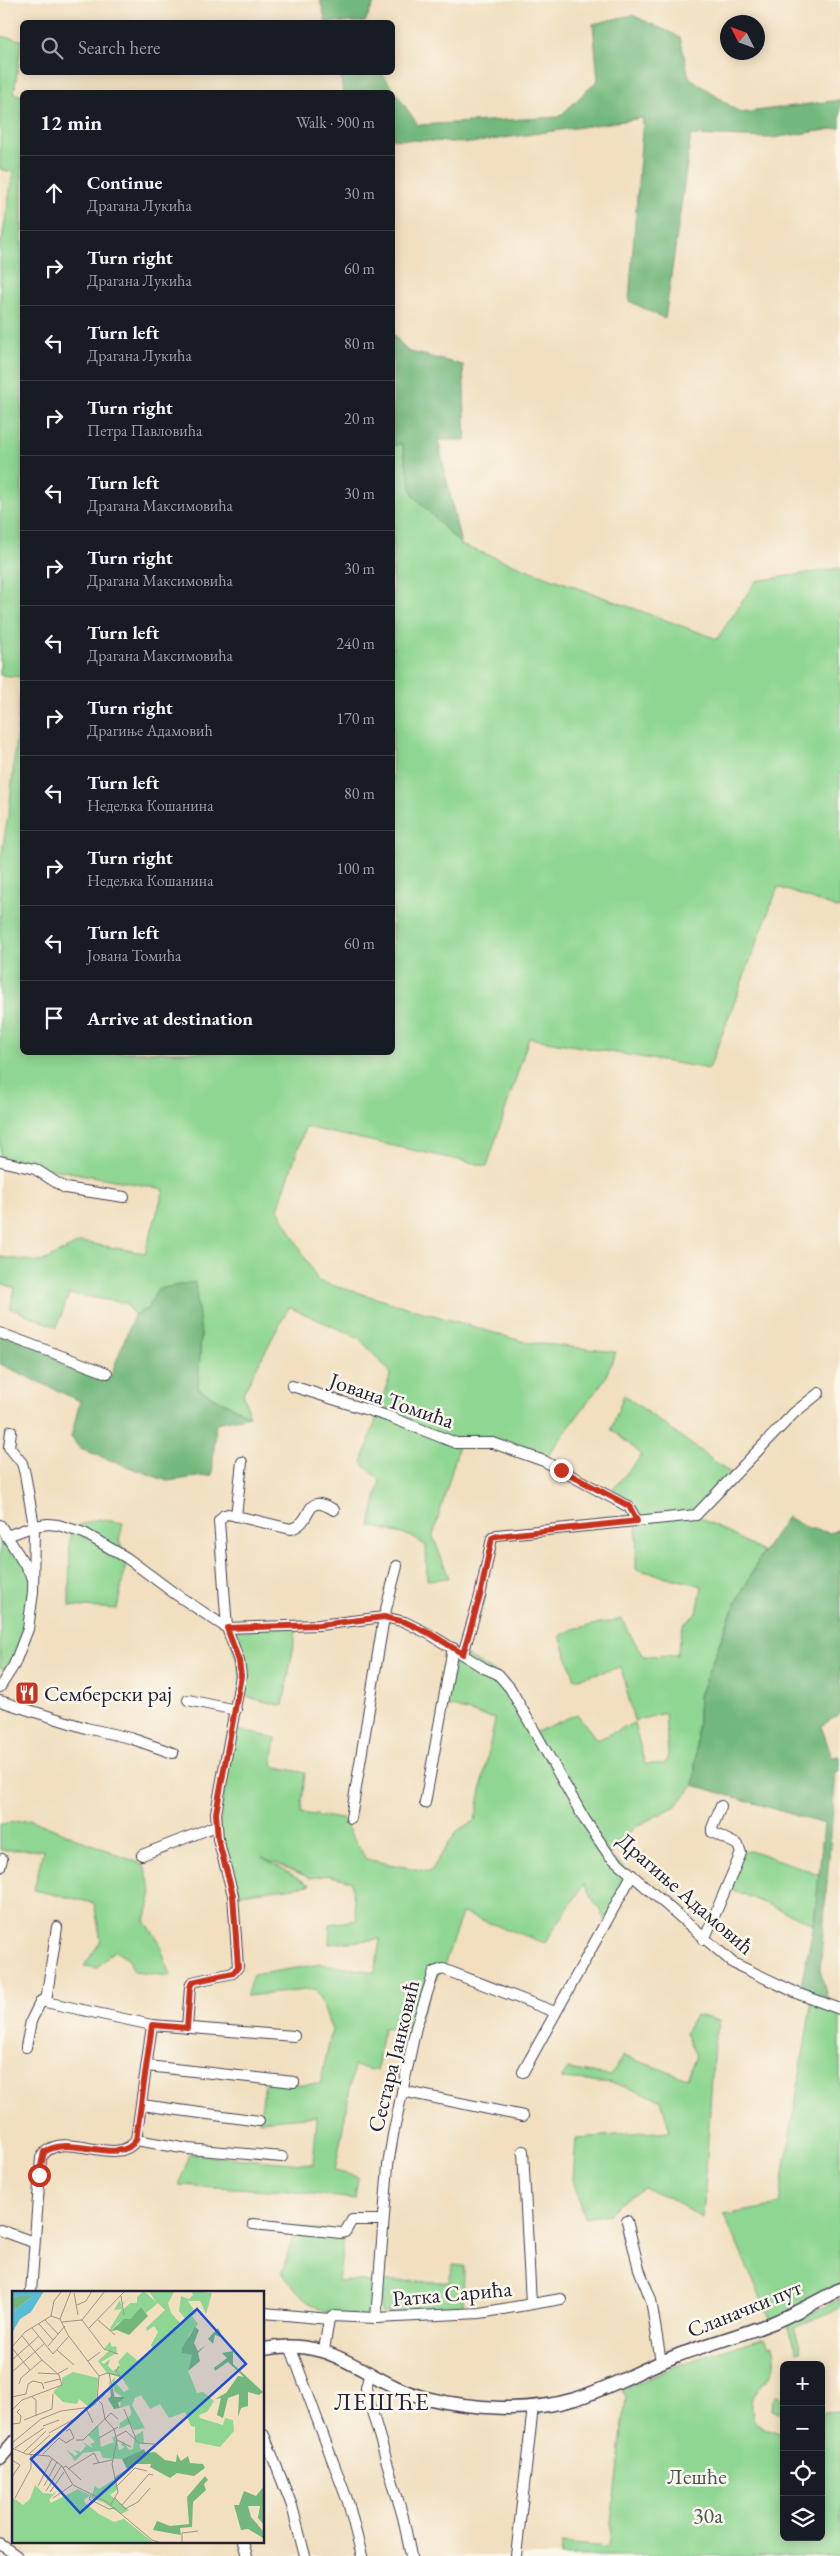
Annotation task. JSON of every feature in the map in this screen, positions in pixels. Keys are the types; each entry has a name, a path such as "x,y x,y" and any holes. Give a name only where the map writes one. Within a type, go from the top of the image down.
{"street":[{"path":"0,1161 35,1170 65,1188 124,1197"},
{"path":"0,1333 107,1373"},
{"name":"Јована Томића","path":"292,1386 387,1416 456,1443 492,1443 544,1462 629,1506 637,1521"},
{"path":"463,1654 480,1596 492,1538 696,1514 794,1412 819,1393"},
{"path":"0,1687 14,1665 28,1629 32,1607 34,1526 22,1463 9,1448 10,1431"},
{"path":"236,1516 242,1462"},
{"path":"187,2028 192,1982 233,1973 238,1967 233,1895 216,1826 216,1813 241,1676 239,1661 227,1628 218,1526 224,1515 291,1529 303,1522 310,1507 316,1503 322,1503 334,1510"},
{"path":"0,1525 33,1579"},
{"path":"7,1536 34,1526 58,1525 84,1533 127,1558 174,1593 227,1628"},
{"path":"351,1818 384,1617 397,1566"},
{"name":"Драгиње Адамовић","path":"227,1628 319,1625 384,1617 405,1622 453,1648 484,1668 498,1674 510,1688 585,1820 609,1855 704,1940 746,1971 840,2009"},
{"path":"425,1803 453,1648"},
{"path":"188,1700 236,1710"},
{"path":"0,1702 86,1728 130,1738 173,1754"},
{"path":"704,1940 741,1853 738,1845 712,1832 721,1806"},
{"path":"142,1855 216,1826"},
{"path":"523,2072 632,1876"},
{"path":"46,2001 57,1927"},
{"name":"Сестара Јанковић","path":"376,2318 388,2166 402,2091 423,2001 432,1975 437,1969 443,1969 555,2012"},
{"path":"26,2047 31,2021 41,2000 152,2025 294,2036"},
{"path":"31,2291 33,2242 40,2166 44,2152 56,2146 88,2146 121,2152 129,2148 136,2140 152,2025"},
{"path":"147,2066 294,2082"},
{"path":"402,2091 523,2116"},
{"path":"142,2105 259,2121"},
{"path":"136,2140 188,2149 282,2157"},
{"name":"Ратка Сарића","path":"523,2151 531,2304"},
{"path":"253,2224 342,2233 345,2232 352,2220 383,2220"},
{"name":"Сланачки пут","path":"627,2221 639,2269 651,2300 661,2362"},
{"path":"0,2230 33,2242"},
{"name":"Сланачки пут","path":"265,2349 290,2346 324,2350 370,2372 400,2390 426,2398 474,2406 533,2408 581,2397 661,2362 772,2323 840,2289"},
{"name":"Ратка Сарића","path":"265,2313 329,2319 336,2315 376,2318 480,2313 561,2299"},
{"path":"324,2350 329,2319"},
{"path":"290,2346 348,2502 362,2556"},
{"path":"370,2372 367,2381 367,2394 403,2517 411,2556"},
{"path":"516,2556 533,2408"},
{"path":"265,2438 292,2506 305,2556"},
{"path":"0,2458 12,2444"},
{"path":"0,2544 17,2556"}],"green space":[{"path":"320,0 400,0 374,3 366,20 325,20"},
{"path":"632,15 680,37 689,77 740,113 840,100 840,128 772,138 691,135 665,319 629,301 643,118 470,143 395,139 395,92 418,125 559,117 598,80 593,24"},
{"path":"0,36 20,40 20,53 14,93 20,95 20,677 0,675 0,241 2,241 13,172 0,169"},
{"path":"340,75 383,75 394,90 343,90"},
{"path":"395,336 407,351 463,365 466,440 438,440 461,545 413,495 402,444 395,445"},
{"path":"402,444 414,495 461,545 717,639 756,581 840,568 840,909 778,887 709,1069 529,1038 487,1166 305,1127 278,1209 318,1281 525,1342 616,1352 604,1380 544,1461 493,1443 457,1444 457,1453 433,1536 449,1578 427,1580 426,1546 410,1536 370,1526 380,1480 362,1463 391,1373 359,1338 289,1307 243,1393 250,1416 198,1389 201,1334 149,1308 134,1315 126,1303 69,1294 57,1327 10,1308 15,1288 0,1283 0,1257 41,1262 81,1242 145,1253 164,1189 13,1162 0,1163 0,865 10,804 20,698 20,1055 395,1055 395,445"},
{"path":"195,1282 201,1334 198,1389 250,1416 216,1423 212,1475 167,1481 80,1449 71,1437 80,1401 0,1364 0,1331 110,1378 134,1315 149,1308 157,1289"},
{"path":"624,1395 736,1477 696,1515 763,1552 730,1615 699,1696 694,1785 676,1806 635,1827 609,1855 632,1875 606,1921 584,1884 545,1943 462,1913 443,1969 440,1969 416,2027 383,2028 377,2071 354,2066 335,2171 358,2177 355,2199 287,2191 179,2185 190,2154 313,2165 317,2116 259,2121 265,2084 320,2084 332,2030 316,1989 246,1996 253,1975 321,1964 375,1972 380,1939 329,1944 330,1924 357,1920 351,1881 327,1875 310,1878 262,1857 310,1885 233,1895 218,1839 232,1729 276,1738 272,1766 305,1773 301,1813 342,1819 366,1859 430,1872 458,1830 475,1821 495,1719 444,1705 453,1648 498,1674 534,1733 577,1714 597,1740 634,1723 645,1764 665,1764 668,1755 665,1713 634,1721 621,1667 575,1679 560,1636 573,1629 621,1619 643,1656 677,1655 683,1625 697,1613 702,1586 636,1569 637,1521 608,1495 642,1455 611,1429"},
{"path":"787,1517 808,1528 831,1533 840,1528 840,1714 821,1726 832,1757 840,1756 840,1771 836,1771 820,1970 829,2005 799,1994 814,1924 824,1824 694,1785 699,1696 733,1609 763,1552"},
{"path":"98,1519 123,1523 119,1541 127,1558 117,1609 69,1606 70,1528"},
{"path":"0,1525 33,1579 32,1607 14,1665 0,1669"},
{"path":"297,1626 283,1706 239,1695 241,1676 227,1628"},
{"path":"31,1820 144,1865 152,1893 145,1921 159,1941 170,1976 134,1972 128,1958 115,1950 97,1968 84,1966 101,1941 94,1903 34,1890 43,1850 0,1850 0,1824"},
{"path":"750,1850 819,1874 814,1924 726,1887 741,1853"},
{"path":"812,1999 840,2009 840,2289 772,2323 724,2215 779,2205"},
{"path":"695,2015 720,2020 714,2043 703,2219 669,2197 644,2188 621,2202 609,2214 584,2218 573,2180 576,2138 670,2131 661,2100 614,2083 561,2079 568,2069 610,2076 623,2056 687,2078 696,2056 685,2033"},
{"path":"297,2228 341,2233 344,2239 338,2281 379,2282 376,2318 346,2317 328,2313 305,2299 292,2286 282,2272"},
{"path":"453,2265 464,2266 463,2310 381,2312 383,2281 449,2282"},
{"path":"840,2298 840,2308 794,2328 802,2351 797,2352 788,2325"},
{"name":"Лешће","path":"762,2338 766,2338 768,2345 772,2345 773,2371 753,2396 752,2406 754,2421 764,2428 780,2433 780,2541 825,2541 825,2412 840,2411 840,2556 560,2556 561,2543 608,2547 626,2397 622,2390 681,2364"},
{"path":"777,2395 780,2396 779,2413 772,2410 773,2400"}],"place":[{"name":"Семберски рај","path":"27,1693"}],"district":[{"name":"ЛЕШЋЕ","path":"382,2401"}],"route":[{"path":"39,2175 41,2158 44,2152 56,2146 88,2146 121,2152 134,2144 142,2105 152,2025 187,2028 190,1984 233,1973 238,1967 233,1895 216,1826 216,1813 241,1676 239,1661 227,1628 319,1625 371,1617 384,1617 405,1622 431,1634 463,1654 480,1596 490,1540 494,1536 637,1521 629,1506 561,1470"}],"park label":[{"name":"30a","path":"708,2515"}]}
